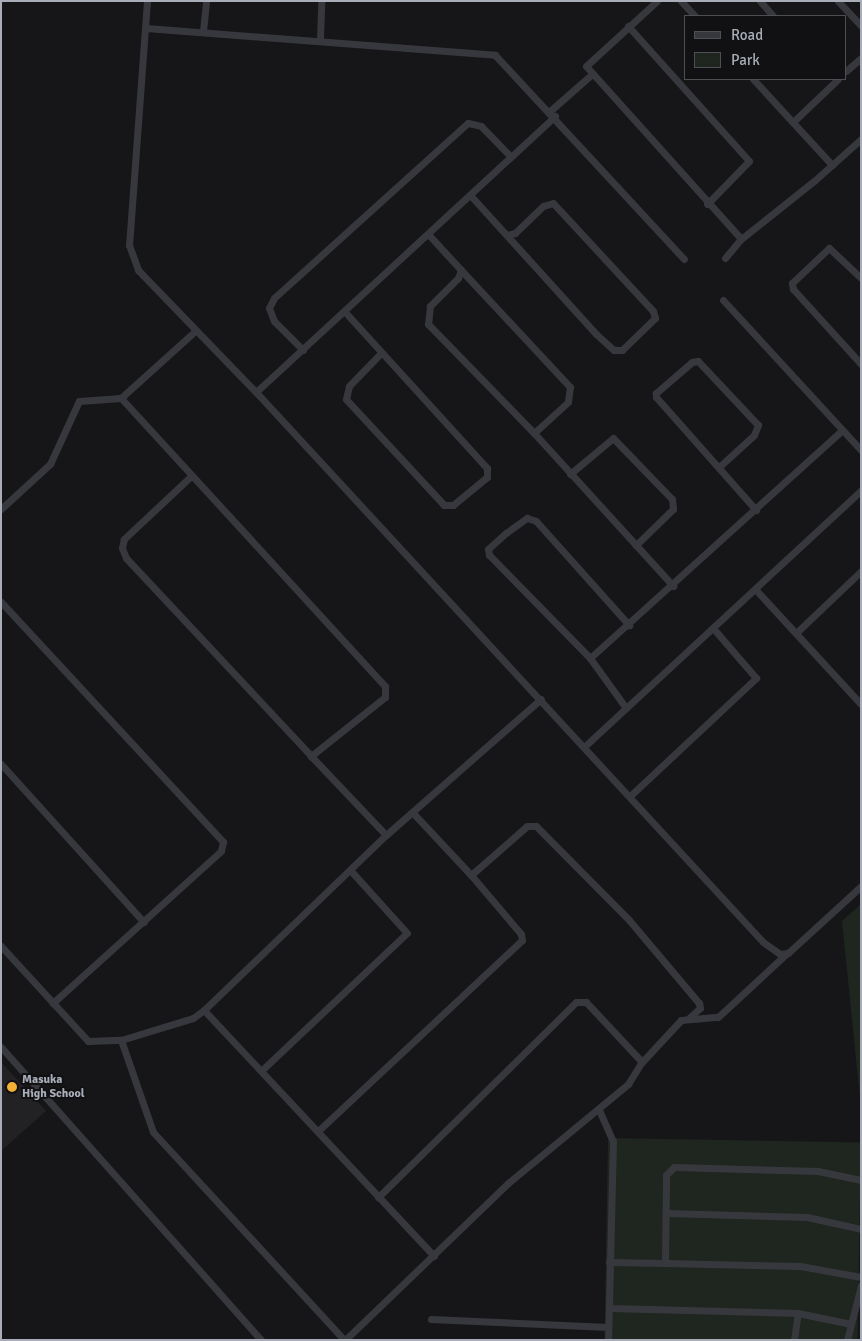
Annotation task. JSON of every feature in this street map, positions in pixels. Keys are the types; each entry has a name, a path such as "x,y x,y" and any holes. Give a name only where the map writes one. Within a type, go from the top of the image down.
{"street":[{"path":"147,1 129,245 138,270 194,332 256,392 585,746 762,942 780,954 788,953"},
{"path":"203,31 206,1"},
{"path":"320,39 321,1"},
{"path":"657,1 586,66 591,75 740,239"},
{"path":"681,1 694,15"},
{"path":"760,1 772,15"},
{"path":"838,1 861,26"},
{"path":"628,26 749,161 708,204"},
{"path":"146,28 320,39 494,55 552,114 684,259"},
{"path":"847,70 861,58"},
{"path":"256,392 429,236 591,75"},
{"path":"754,80 832,165"},
{"path":"793,122 832,80"},
{"path":"303,350 274,321 269,308 274,298 468,123 481,126 511,156"},
{"path":"725,258 740,239 832,165 861,139"},
{"path":"471,196 507,235 614,350 622,350 655,318 653,311 554,203 543,206 515,233 507,235"},
{"path":"429,236 570,387 568,402 534,433"},
{"path":"861,278 829,248 792,283 792,289 861,364"},
{"path":"460,270 458,278 430,306 428,324 534,433 673,586"},
{"path":"724,300 841,431 861,450"},
{"path":"344,312 380,354 437,410 487,468 487,477 454,505 444,505 346,399 348,386 380,354"},
{"path":"1,509 50,464 79,401 121,398 194,332"},
{"path":"719,467 754,434 758,425 698,361 692,362 656,393 656,397 756,510"},
{"path":"121,398 190,477 387,691 386,697 311,756"},
{"path":"590,658 673,586 841,431"},
{"path":"570,474 613,438 672,499 673,510 636,545"},
{"path":"190,477 124,539 122,548 126,558 386,835"},
{"path":"585,746 756,590 861,490"},
{"path":"626,708 590,658 489,556 488,549 522,520 536,521 629,625"},
{"path":"796,632 861,571"},
{"path":"756,590 861,704"},
{"path":"1,602 223,842 221,851 54,1003"},
{"path":"630,796 756,678 713,628"},
{"path":"1,946 88,1041 121,1040 193,1018 204,1010 386,835 541,699"},
{"path":"1,764 144,922"},
{"path":"318,1131 522,940 521,934 471,875 412,812"},
{"path":"471,875 526,826 536,826 629,920 699,1002 700,1008 689,1018"},
{"path":"262,1070 407,933 350,870"},
{"path":"121,1040 153,1132 345,1340 508,1183 599,1110 628,1084 642,1062 681,1020 718,1017 860,887"},
{"path":"378,1197 576,1002 586,1002 642,1062"},
{"path":"204,1010 434,1256"},
{"path":"1,1047 261,1340"},
{"path":"599,1110 613,1141 608,1340"},
{"path":"665,1263 666,1175 674,1168 818,1171 861,1180"},
{"path":"666,1214 806,1217 861,1229"},
{"path":"609,1262 800,1266 861,1277"},
{"path":"847,1340 861,1285"},
{"path":"609,1308 798,1313 851,1324"},
{"path":"794,1340 798,1313"},
{"path":"430,1319 608,1327"}],"shaded area":[{"name":"Masuka High School","path":"1,1062 46,1111 1,1151"}],"green space":[{"path":"861,904 861,1108 842,921"},
{"path":"608,1138 861,1142 858,1340 604,1340"}],"place":[{"name":"Masuka High School","path":"12,1087"}]}
